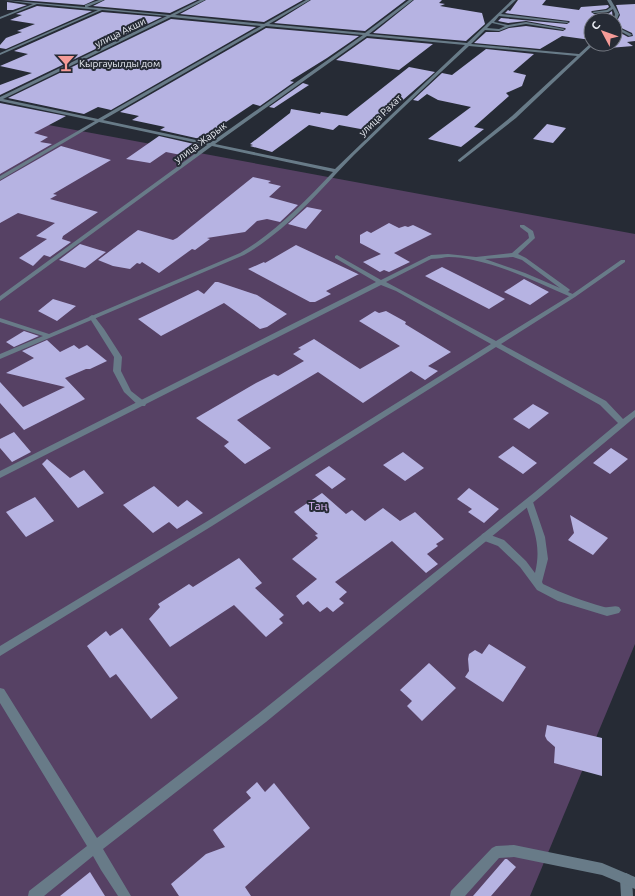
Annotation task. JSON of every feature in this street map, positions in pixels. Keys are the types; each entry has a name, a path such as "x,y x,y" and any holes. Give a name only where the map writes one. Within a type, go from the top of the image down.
{"street":[{"path":"6,0 580,55"},
{"path":"84,7 102,0"},
{"name":"улица Акши","path":"0,99 203,0"},
{"path":"0,178 308,0"},
{"name":"улица Жарык","path":"0,299 211,145 367,34 411,0"},
{"name":"улица Рахат","path":"0,357 242,254 259,244 296,212 336,171 514,0"},
{"path":"609,0 616,12"},
{"path":"0,18 36,3"},
{"path":"608,12 614,7"},
{"path":"0,54 102,9"},
{"path":"499,15 567,22"},
{"path":"491,22 508,26"},
{"path":"485,29 499,30 508,26 526,23 563,29"},
{"path":"623,31 630,35"},
{"path":"460,161 514,117 575,62 583,52"},
{"path":"0,99 336,171"},
{"path":"514,255 532,238 531,232 522,226"},
{"path":"0,475 432,257 442,255 497,264 573,296"},
{"path":"472,259 514,255 524,259 543,272 573,296"},
{"path":"337,257 381,283 398,290 603,403 623,423"},
{"path":"0,651 202,528 573,296 624,260"},
{"path":"92,317 118,357 117,371 128,392 142,404"},
{"path":"0,320 49,336"},
{"path":"34,896 262,718 529,502 635,413"},
{"path":"529,502 541,537 542,559 537,583"},
{"path":"486,537 501,543 523,564 540,587 561,598 607,612 616,610"},
{"path":"0,694 95,847 105,866 125,896"},
{"path":"456,896 496,852 514,851 602,869 631,881 627,896"}],"green space":[{"name":"Таң","path":"0,116 635,234 635,644 530,896 0,896"}],"building":[{"path":"21,0 95,0 84,5"},
{"path":"105,0 197,0 170,13 93,6"},
{"path":"206,0 303,0 264,22 180,14"},
{"path":"311,0 406,0 365,31 274,23"},
{"path":"414,0 442,0 439,3 445,4 440,6 482,13 485,24 466,41 373,33"},
{"path":"518,0 546,0 542,5 579,10 581,7 608,5 609,7 591,12 583,12 583,39 562,36 540,49 474,43 486,32 499,32 509,28 526,26 563,31 566,29 526,21 508,23 498,21 501,18 567,24 570,22 505,13 508,10 510,11"},
{"path":"7,2 27,5 13,10 7,10"},
{"path":"635,4 635,41 627,42 633,46 623,47 623,34 628,37 633,36 632,33 623,29 623,12 619,12 616,5"},
{"path":"37,6 92,11 6,49 0,48 0,45 6,38 22,32 17,31 35,24 10,20 22,15 16,14"},
{"path":"102,12 162,17 0,95 0,85 32,73 0,66 28,54 14,51"},
{"path":"171,19 256,27 111,110 98,107 84,114 8,98"},
{"path":"266,28 359,36 290,81 294,82 260,106 253,104 217,128 226,130 209,141 160,130 165,127 132,120 139,116 120,112"},
{"path":"367,38 433,44 399,70 336,60"},
{"path":"486,49 534,54 513,72 526,75 522,86 506,93 509,96 474,127 484,129 461,147 428,139 471,107 438,100 427,94 418,101 413,100 442,73 452,75"},
{"path":"409,67 435,72 371,128 366,130 339,125 333,130 309,125 272,152 250,146 253,145 250,144 290,113 291,109 320,114 321,112 347,116"},
{"path":"303,83 309,85 274,108 269,107"},
{"path":"0,103 66,116 34,133 48,137 40,142 52,144 0,174"},
{"path":"547,124 566,128 553,143 533,139"},
{"path":"159,136 203,146 186,156 166,152 150,163 126,159"},
{"path":"61,146 111,160 53,194 57,195 50,199 98,212 63,236 62,239 71,242 50,257 44,255 33,266 19,258 47,239 36,236 55,223 18,213 0,223 0,181"},
{"path":"253,177 271,181 268,183 281,186 269,197 298,205 280,222 267,219 257,221 245,232 207,238 210,239 195,250 192,249 159,273 142,262 140,264 137,263 130,269 113,266 98,260 138,230 173,240 177,238"},
{"path":"307,207 322,210 306,229 288,224"},
{"path":"389,223 399,228 413,225 432,234 394,253 410,262 389,272 384,270 380,272 363,262 381,254 360,243 360,235 367,231 371,233"},
{"path":"80,244 106,252 85,268 59,260"},
{"path":"296,245 359,274 326,291 331,294 315,302 310,302 248,269 264,262 265,263"},
{"path":"442,267 505,299 489,309 425,276"},
{"path":"524,279 549,292 530,305 504,292"},
{"path":"215,282 257,295 287,314 267,327 260,329 224,303 161,336 138,319 198,290 204,294"},
{"path":"53,299 76,306 57,321 38,311"},
{"path":"375,311 379,313 386,311 406,322 405,324 451,352 428,366 438,371 425,380 411,371 363,403 318,372 237,420 271,448 245,464 224,446 229,442 196,418 256,383 274,374 278,376 304,361 293,354 301,349 298,348 314,339 360,369 400,346 359,321"},
{"path":"24,331 39,336 14,347 6,342"},
{"path":"47,340 60,352 74,345 79,349 87,345 107,361 65,378 85,399 24,430 0,403 0,382 23,407 65,387 6,373 34,358 22,351"},
{"path":"533,404 549,413 529,429 513,419"},
{"path":"14,432 31,452 12,462 0,448 0,439"},
{"path":"513,446 537,463 523,474 498,457"},
{"path":"611,448 628,459 610,474 593,463"},
{"path":"403,452 424,468 405,481 383,465"},
{"path":"47,459 70,478 84,470 104,493 78,508 42,464"},
{"path":"329,466 346,479 332,489 315,475"},
{"path":"154,486 178,507 187,500 203,513 177,529 169,522 153,533 123,505"},
{"path":"469,488 499,509 484,523 468,512 472,509 457,499"},
{"path":"322,493 346,514 352,510 365,521 383,508 400,521 415,512 444,539 436,544 438,546 427,554 438,564 426,573 392,541 335,582 347,592 339,599 344,603 333,612 327,607 320,612 308,601 303,605 296,596 317,579 292,559 318,538 315,535 318,534 294,512"},
{"path":"35,497 54,521 26,537 6,512"},
{"path":"570,515 608,538 593,555 568,540 574,533"},
{"path":"239,558 262,583 255,588 284,615 279,619 283,623 266,637 234,605 170,647 149,619 160,607 158,604 189,584 193,587"},
{"path":"122,628 178,698 151,719 116,674 110,678 87,646 106,631 110,636"},
{"path":"489,644 526,667 503,702 465,677 469,671 469,654 475,650 482,654"},
{"path":"429,663 456,688 422,721 407,706 412,701 400,690"},
{"path":"547,725 602,738 602,776 554,763 555,747 547,740 545,736"},
{"path":"257,782 265,792 274,783 310,828 245,887 251,896 179,896 171,884 206,854 225,847 213,830 251,798 246,792"},
{"path":"505,859 516,867 491,896 473,896"},
{"path":"90,872 105,896 60,896"}],"place":[{"name":"Кыргауылды дом","path":"66,63"}]}
